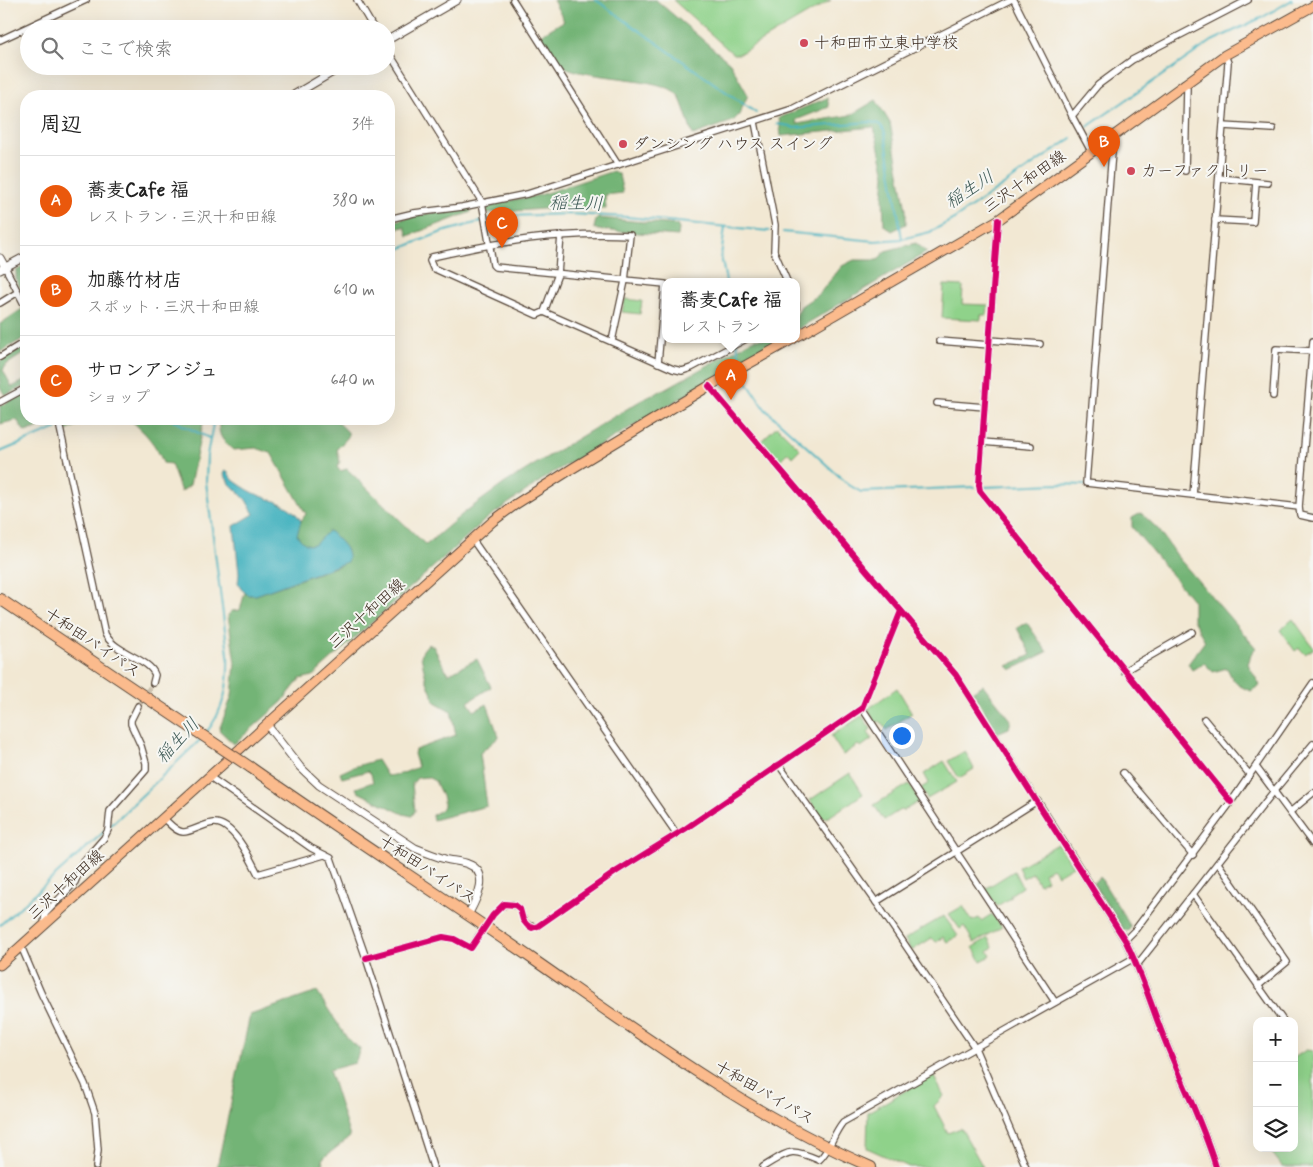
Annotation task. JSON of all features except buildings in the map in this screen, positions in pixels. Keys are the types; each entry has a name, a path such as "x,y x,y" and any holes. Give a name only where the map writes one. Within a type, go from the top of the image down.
{"highway":[{"name":"十和田バイパス","path":"0,599 250,767 415,881 468,914 636,1031 772,1117 829,1148 871,1167"}],"main road":[{"name":"三沢十和田線","path":"800,335 998,220 1225,55 1313,6"},
{"name":"三沢十和田線","path":"0,965 494,521 539,489 709,386 786,343"}],"street":[{"path":"43,20 86,0"},
{"path":"357,0 369,20"},
{"path":"395,36 457,0"},
{"path":"513,0 618,165"},
{"path":"395,218 527,194 755,122 807,103 1012,0 1092,153"},
{"path":"1072,116 1098,85 1126,64 1248,0"},
{"path":"0,40 20,31"},
{"path":"1193,495 1228,63 1225,55"},
{"path":"395,62 482,202 495,268 662,284"},
{"path":"302,90 328,75"},
{"path":"1184,83 1188,88 1185,171"},
{"path":"755,122 775,225 774,251 786,278"},
{"path":"1223,126 1273,129"},
{"path":"1109,140 1112,162 1086,483 1299,506"},
{"path":"1219,178 1268,183"},
{"path":"1216,220 1253,222 1256,182"},
{"path":"998,220 980,491 1231,802"},
{"path":"544,312 558,274 561,235"},
{"path":"612,341 625,281 630,235 561,235 524,238 432,257 430,261 430,265 433,268 537,315 544,312 672,369 682,371 691,368 738,343"},
{"path":"0,258 3,269 20,296"},
{"path":"3,269 20,259"},
{"path":"0,303 18,292"},
{"path":"658,363 662,318"},
{"path":"939,341 1040,344"},
{"path":"1313,341 1299,506 1300,514 1313,518"},
{"path":"0,357 20,345"},
{"path":"1273,396 1276,349 1312,351"},
{"path":"709,386 956,674 1125,940 1137,965 1184,1088 1202,1123 1216,1167"},
{"path":"0,402 20,391"},
{"path":"937,403 985,407"},
{"path":"59,425 105,634 115,646 148,665 155,676 153,683"},
{"path":"982,442 1030,446"},
{"path":"472,539 676,833"},
{"path":"493,916 504,904 510,904 520,909 523,920 527,925 532,928 538,926 617,871 685,829 862,708 901,611"},
{"path":"1124,671 1192,632"},
{"path":"1125,940 1135,930 1193,855 1313,683"},
{"path":"44,925 45,914 75,882 83,862 98,846 108,827 110,811 146,770 141,746 131,724 138,706"},
{"path":"862,708 1055,1002"},
{"path":"1204,719 1250,775"},
{"path":"268,725 300,767 319,785 415,848 430,855 474,867 481,878 481,885 468,914"},
{"path":"1137,965 1274,791 1313,746"},
{"path":"779,765 876,902 975,1048 1026,1167"},
{"path":"1256,767 1313,844"},
{"path":"1123,773 1193,855"},
{"path":"210,777 331,858 366,958 433,1167"},
{"path":"1290,812 1313,793"},
{"path":"876,902 1037,801"},
{"path":"163,818 179,831 184,832 215,823 221,825 238,839 258,874 324,855"},
{"path":"1218,863 1287,962 1258,986"},
{"path":"1193,894 1281,1017"},
{"path":"366,958 443,937 454,939 471,948 479,935"},
{"path":"21,946 41,993 88,1091 95,1113 98,1150 96,1167"},
{"path":"763,1167 790,1152 798,1151 819,1160 829,1148 831,1140 842,1122 1134,958"}],"green space":[{"path":"553,0 656,0 730,63 748,95 739,115 733,121 693,135 680,98 670,89 641,81 589,74 563,66 553,56 540,35 564,21"},
{"path":"673,0 831,0 739,54 733,54"},
{"path":"827,98 829,107 796,120 797,124 851,115 876,100 890,123 906,210 906,224 892,231 884,225 883,196 885,175 874,127 781,136 779,118"},
{"path":"613,171 619,175 623,193 605,195 606,209 557,208 487,213 486,205 540,195"},
{"path":"470,207 471,212 408,236 405,227 395,229 395,221 418,215"},
{"path":"598,218 677,225 679,229 678,236 598,230 594,228"},
{"path":"916,243 927,252 800,328 801,306 819,294 842,266 854,260 878,260 885,251"},
{"path":"20,269 20,287 16,279 16,271"},
{"path":"944,285 963,286 962,304 988,305 987,315 981,315 981,320 942,318"},
{"path":"625,299 642,301 640,314 622,312"},
{"path":"20,310 20,340 0,352 0,324"},
{"path":"748,343 775,343 549,475 485,520 313,676 300,679 282,702 234,744 219,730 232,696 235,663 228,615 232,611 240,610 245,592 248,595 256,595 341,565 347,550 331,532 328,532 320,541 313,545 302,542 297,536 297,532 300,522 306,514 271,453 256,448 233,450 221,437 219,425 341,425 348,432 348,437 337,449 340,462 337,467 340,471 347,469 426,545 465,512 505,483 640,401"},
{"path":"20,349 20,356 6,365 3,370 12,387 20,383 20,389 5,395 0,388 0,361"},
{"path":"20,396 20,424 17,420 0,424 0,406"},
{"path":"20,425 46,425 25,432"},
{"path":"64,425 78,425 66,431"},
{"path":"136,425 203,425 190,485 181,492 171,464 163,463 157,450"},
{"path":"777,426 800,449 792,457 788,452 780,460 761,441"},
{"path":"1141,513 1159,530 1175,554 1256,648 1252,652 1248,664 1260,685 1251,691 1236,683 1227,668 1213,672 1204,663 1192,670 1188,664 1205,641 1193,620 1193,601 1132,527 1132,518"},
{"path":"1293,619 1313,647 1313,649 1305,654 1299,648 1295,651 1280,630"},
{"path":"1027,623 1047,652 1011,670 1007,666 1031,655 1017,628"},
{"path":"428,644 433,646 448,674 477,659 491,687 468,702 474,711 487,704 499,737 480,753 487,806 433,820 432,815 438,812 443,805 442,797 435,781 427,777 417,778 412,784 415,811 412,816 403,814 358,792 356,788 373,782 368,771 342,778 340,773 377,760 387,776 401,774 418,767 414,754 415,750 456,735 451,711 435,702 426,679 421,656"},
{"path":"983,685 1011,720 1009,728 997,733 973,691"},
{"path":"897,688 912,713 887,730 880,721 876,723 868,709"},
{"path":"862,716 871,729 868,732 872,739 861,747 858,745 843,755 831,736"},
{"path":"965,751 974,769 959,778 948,761"},
{"path":"944,761 957,782 927,799 921,788 929,783 924,774"},
{"path":"850,773 863,794 829,817 821,818 810,800"},
{"path":"909,784 920,801 884,820 874,805"},
{"path":"1058,844 1073,866 1058,875 1052,868 1044,873 1047,880 1039,884 1032,873 1023,878 1018,867"},
{"path":"1014,871 1022,887 997,906 985,889"},
{"path":"1100,877 1131,927 1128,931 1123,930 1093,883"},
{"path":"963,906 972,921 979,918 981,921 992,914 1002,927 974,943 964,926 960,929 949,914"},
{"path":"944,916 958,936 947,942 943,937 936,942 932,938 911,951 905,939"},
{"path":"988,938 993,947 988,951 991,956 981,961 973,947"},
{"path":"317,992 347,1038 360,1049 355,1063 329,1070 350,1137 322,1159 324,1167 217,1167 250,1015"},
{"path":"1306,1050 1313,1051 1313,1167 1283,1167 1271,1152 1298,1152 1298,1055"},
{"path":"933,1075 944,1096 934,1106 948,1133 961,1128 983,1167 909,1167 867,1148 868,1112"}],"water":[{"path":"225,471 229,473 232,479 247,489 292,510 301,521 297,535 306,544 313,544 328,531 331,532 346,550 348,554 347,562 256,595 248,595 241,589 238,583 239,574 234,526 254,514 246,500 229,483 224,474"}],"waterway":[{"path":"596,0 756,113"},
{"name":"稲生川","path":"1087,127 1212,41 1263,17 1292,0"},
{"path":"777,124 794,128 870,122 881,126 885,133 902,239"},
{"name":"稲生川","path":"783,232 875,241 902,239 930,232 954,219 1072,138"},
{"name":"稲生川","path":"487,220 507,216 570,214 627,217 769,231"},
{"name":"稲生川","path":"395,251 442,232 483,221"},
{"path":"725,227 721,256 725,278"},
{"path":"737,343 741,365"},
{"path":"742,372 765,409 849,485 861,492 975,487"},
{"path":"182,425 209,438"},
{"name":"稲生川","path":"205,734 212,725 221,706 226,686 228,665 206,482 207,455 213,425"},
{"path":"0,452 57,428"},
{"path":"984,487 1057,484 1085,485"},
{"path":"1303,509 1313,512"},
{"name":"稲生川","path":"110,826 201,739"},
{"name":"稲生川","path":"0,925 105,831"}],"tunnel":[{"path":"138,706 153,683"},
{"path":"479,935 493,915"}],"cycle path":[{"path":"998,220 980,491 1231,802"},
{"path":"709,386 956,675 1125,940 1199,1120 1216,1167"},
{"path":"366,958 443,937 454,939 471,948 493,915 504,904 515,905 520,909 523,920 527,925 532,928 538,926 617,871 685,829 862,708 901,611"}],"place":[{"name":"十和田市立東中学校","path":"804,43"},
{"name":"ダンシング ハウス スイング","path":"623,144"},
{"name":"加藤竹材店","path":"1104,167"},
{"name":"カーファクトリー","path":"1131,171"},
{"name":"サロンアンジュ","path":"502,248"},
{"name":"蕎麦Cafe 福","path":"731,400"}]}
